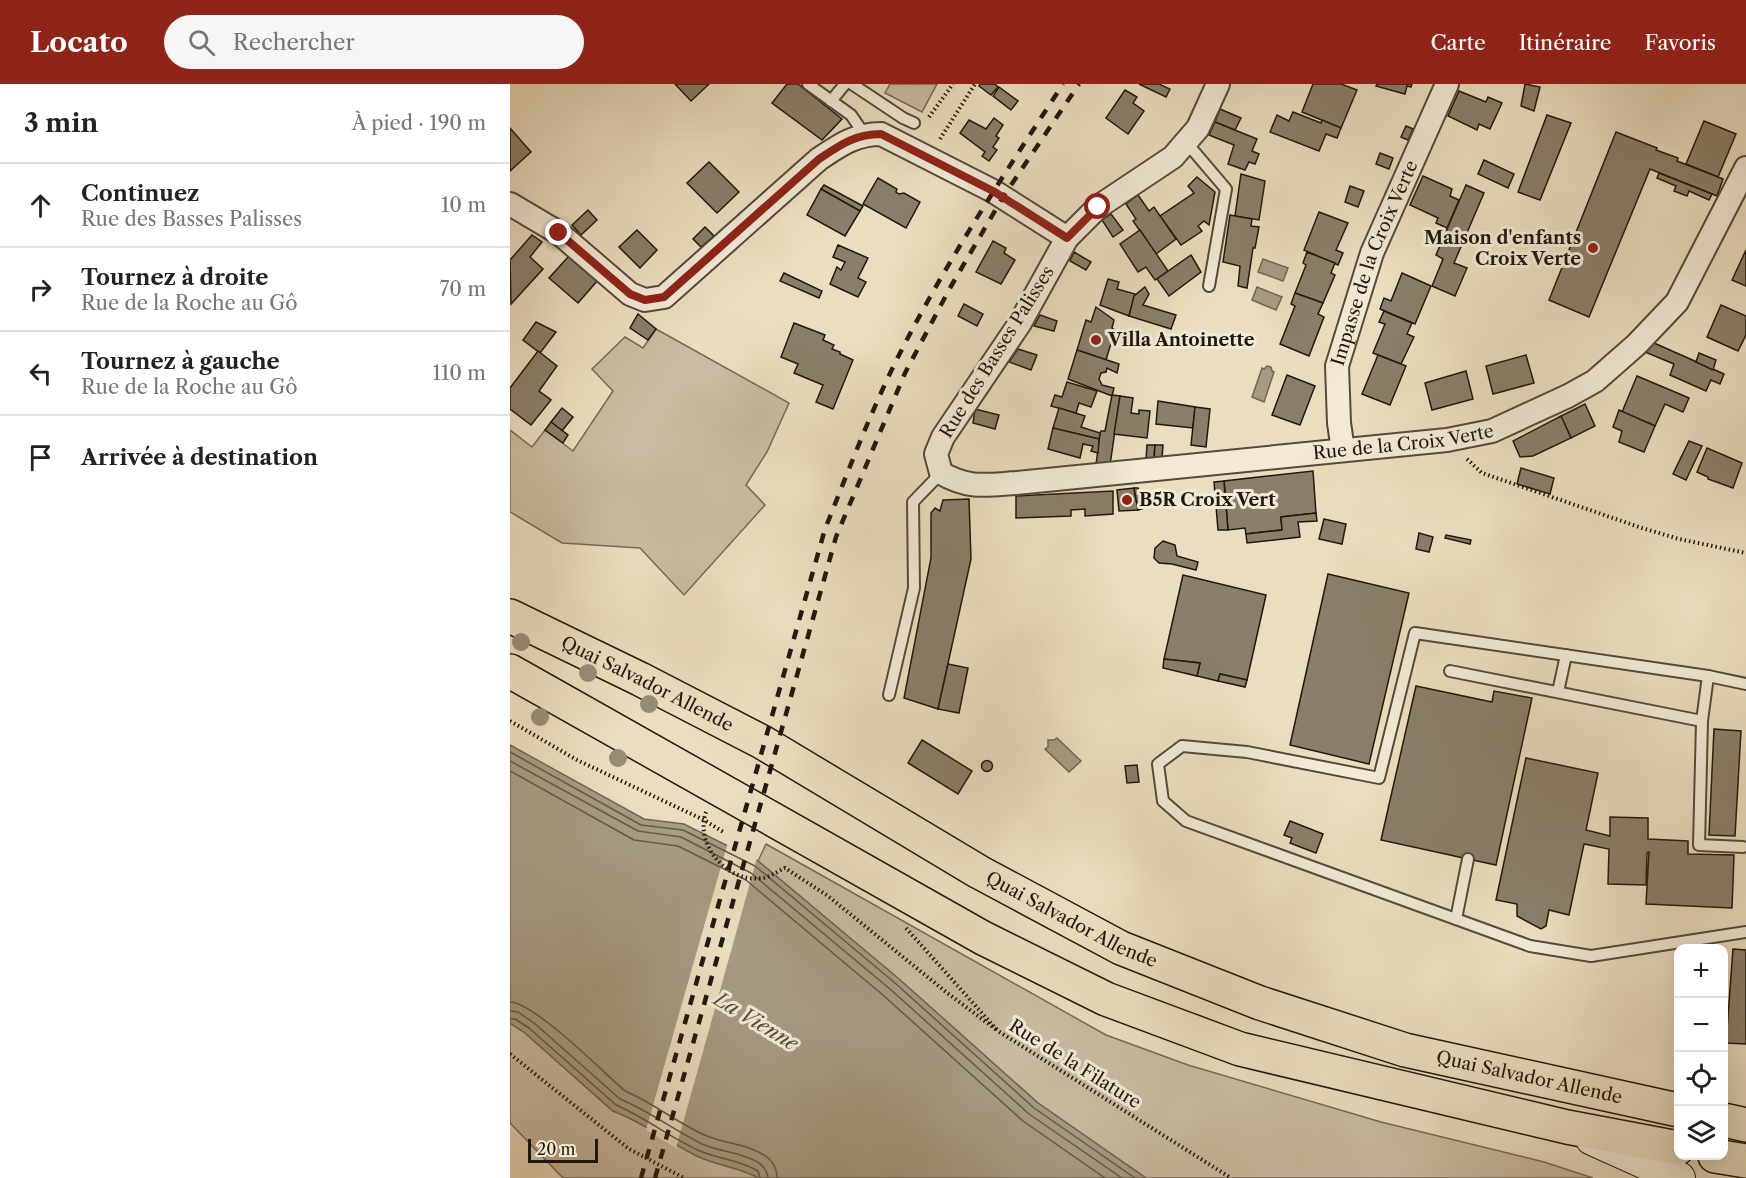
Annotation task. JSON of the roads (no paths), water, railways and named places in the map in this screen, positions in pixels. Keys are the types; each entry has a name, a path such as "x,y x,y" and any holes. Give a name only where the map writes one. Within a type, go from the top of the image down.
{"main road":[{"name":"Quai Salvador Allende","path":"510,616 762,742 979,872 1121,948 1260,1003 1405,1050 1674,1109"},
{"name":"Quai Salvador Allende","path":"510,671 983,938 1106,999 1240,1049 1567,1127 1674,1147"},
{"path":"1728,1121 1746,1125"},
{"path":"1567,1127 1679,1178"},
{"path":"1728,1158 1746,1161"}],"street":[{"name":"Rue des Basses Palisses","path":"941,473 936,454 943,437 1020,322 1067,238 1098,207 1173,157 1198,128 1218,84"},
{"name":"Impasse de la Croix Verte","path":"1343,450 1339,423 1337,366 1372,253 1447,84"},
{"path":"510,204 559,233 630,294 645,300 664,297 819,159 844,143 864,134 881,134 993,191 1067,238"},
{"name":"Rue de la Croix Verte","path":"941,473 957,482 976,486 996,485 1447,440 1492,431 1595,381 1636,345 1677,302 1746,168"}],"lane":[{"path":"808,84 851,115 864,134"},
{"path":"831,101 845,84"},
{"path":"852,84 914,123"},
{"path":"1186,142 1226,189 1209,286"},
{"path":"889,695 914,588 913,502 941,473"},
{"path":"1746,684 1708,676 1415,633 1378,778 1248,752 1182,746 1158,764 1163,801 1186,822 1530,945 1592,956 1746,932"},
{"path":"1558,692 1566,655"},
{"path":"1450,670 1506,688 1558,692 1702,721"},
{"path":"1708,676 1702,721 1700,845 1743,847"},
{"path":"1456,919 1468,859"}],"water":[{"path":"1263,259 1288,268 1283,281 1258,272"},
{"path":"1257,287 1282,297 1276,310 1252,300"},
{"path":"1271,367 1274,372 1264,402 1252,397 1262,368"},
{"path":"1057,738 1081,761 1069,772 1045,749 1048,747 1048,740"},
{"name":"La Vienne","path":"510,745 644,819 684,824 758,861 899,979 1038,1103 1146,1178 759,1178 697,1156 613,1111 525,1033 510,1023"}],"railway":[{"path":"641,1178 825,529 878,399 916,322 977,218 1063,84"},
{"path":"655,1178 836,537 905,373 950,288 1003,197 1079,84"}],"place":[{"name":"Maison d'enfants Croix Verte","path":"1593,248"},
{"name":"Villa Antoinette","path":"1096,340"},
{"name":"B5R Croix Vert","path":"1127,500"}]}
